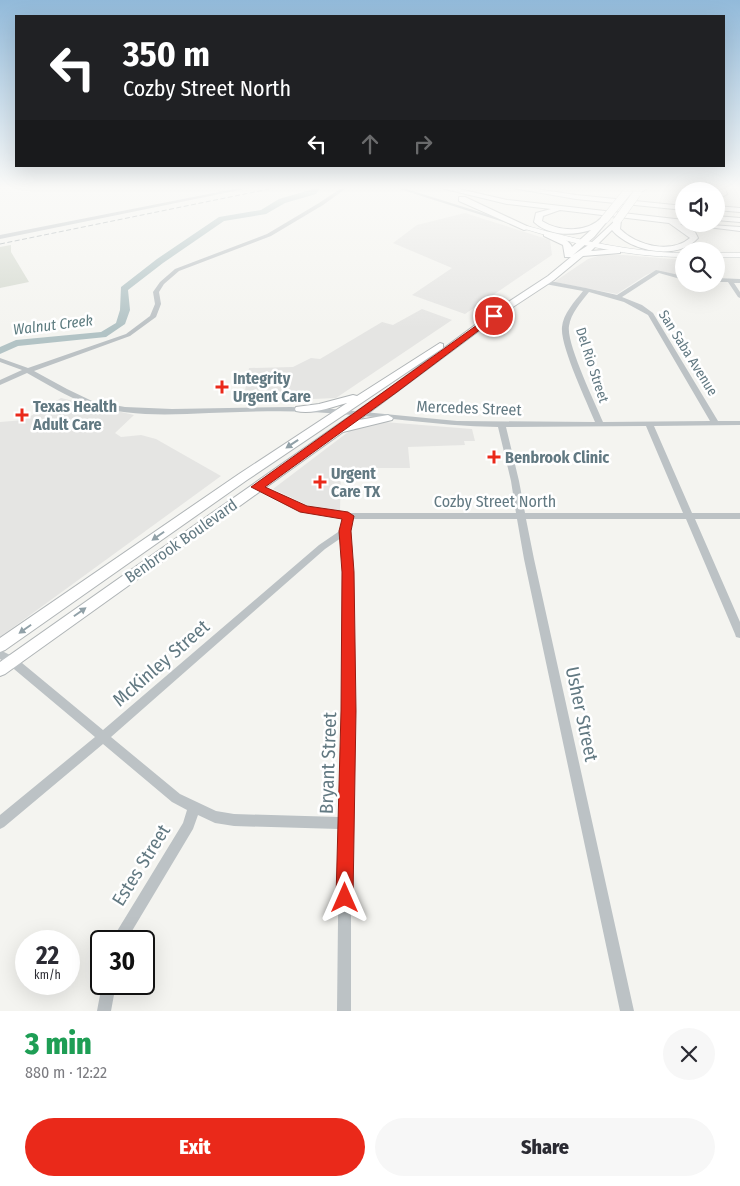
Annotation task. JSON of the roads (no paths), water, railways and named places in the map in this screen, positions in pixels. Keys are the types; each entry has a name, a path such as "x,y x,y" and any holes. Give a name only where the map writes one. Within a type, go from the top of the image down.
{"highway":[{"path":"547,234 567,244 572,256 617,250"},
{"name":"Benbrook Boulevard","path":"0,646 339,412 544,282 572,256 590,234"},
{"name":"Benbrook Boulevard","path":"4,662 256,487 378,400 572,256 593,246 604,234"},
{"path":"619,234 627,241 655,248 676,247 691,242 694,238 691,234"},
{"path":"302,409 320,407 366,395"},
{"path":"378,400 383,410 391,418"},
{"path":"302,409 313,417 313,430"},
{"path":"327,436 356,424 391,418"}],"main road":[{"path":"548,234 617,250 675,254"},
{"path":"725,255 740,255"}],"street":[{"path":"0,237 14,234"},
{"path":"0,383 26,371 128,335 153,317 158,304 156,292 162,283 177,270 270,234"},
{"path":"618,297 658,272 675,276"},
{"path":"725,280 740,281"},
{"path":"729,280 740,296"},
{"name":"San Saba Avenue","path":"544,282 618,297 642,308 657,322 716,423"},
{"name":"Del Rio Street","path":"586,290 568,319 565,328 599,423"},
{"name":"Mercedes Street","path":"0,360 9,362 84,400 104,406 168,411 302,409 391,418 501,424 740,423"},
{"path":"649,423 740,634"},
{"name":"Usher Street","path":"501,424 627,1011"},
{"name":"Cozby Street North","path":"256,487 304,510 348,516 740,516"},
{"name":"Bryant Street","path":"344,1011 345,823 349,711 348,572 345,531 348,516"},
{"name":"McKinley Street","path":"0,823 102,738 322,547 345,531"},
{"path":"4,662 176,798 215,817 234,820 345,823"},
{"name":"Estes Street","path":"125,930 189,825 194,807"},
{"path":"104,1011 107,995"}],"waterway":[{"name":"Walnut Creek","path":"0,351 16,343 103,335 120,324 125,310 124,289 160,261 200,234"}],"railway":[{"path":"0,244 48,234"}],"place":[{"name":"Integrity Urgent Care","path":"222,387"},
{"name":"Texas Health Adult Care","path":"22,415"},
{"name":"Benbrook Clinic","path":"494,457"},
{"name":"Urgent Care TX","path":"320,482"}]}
